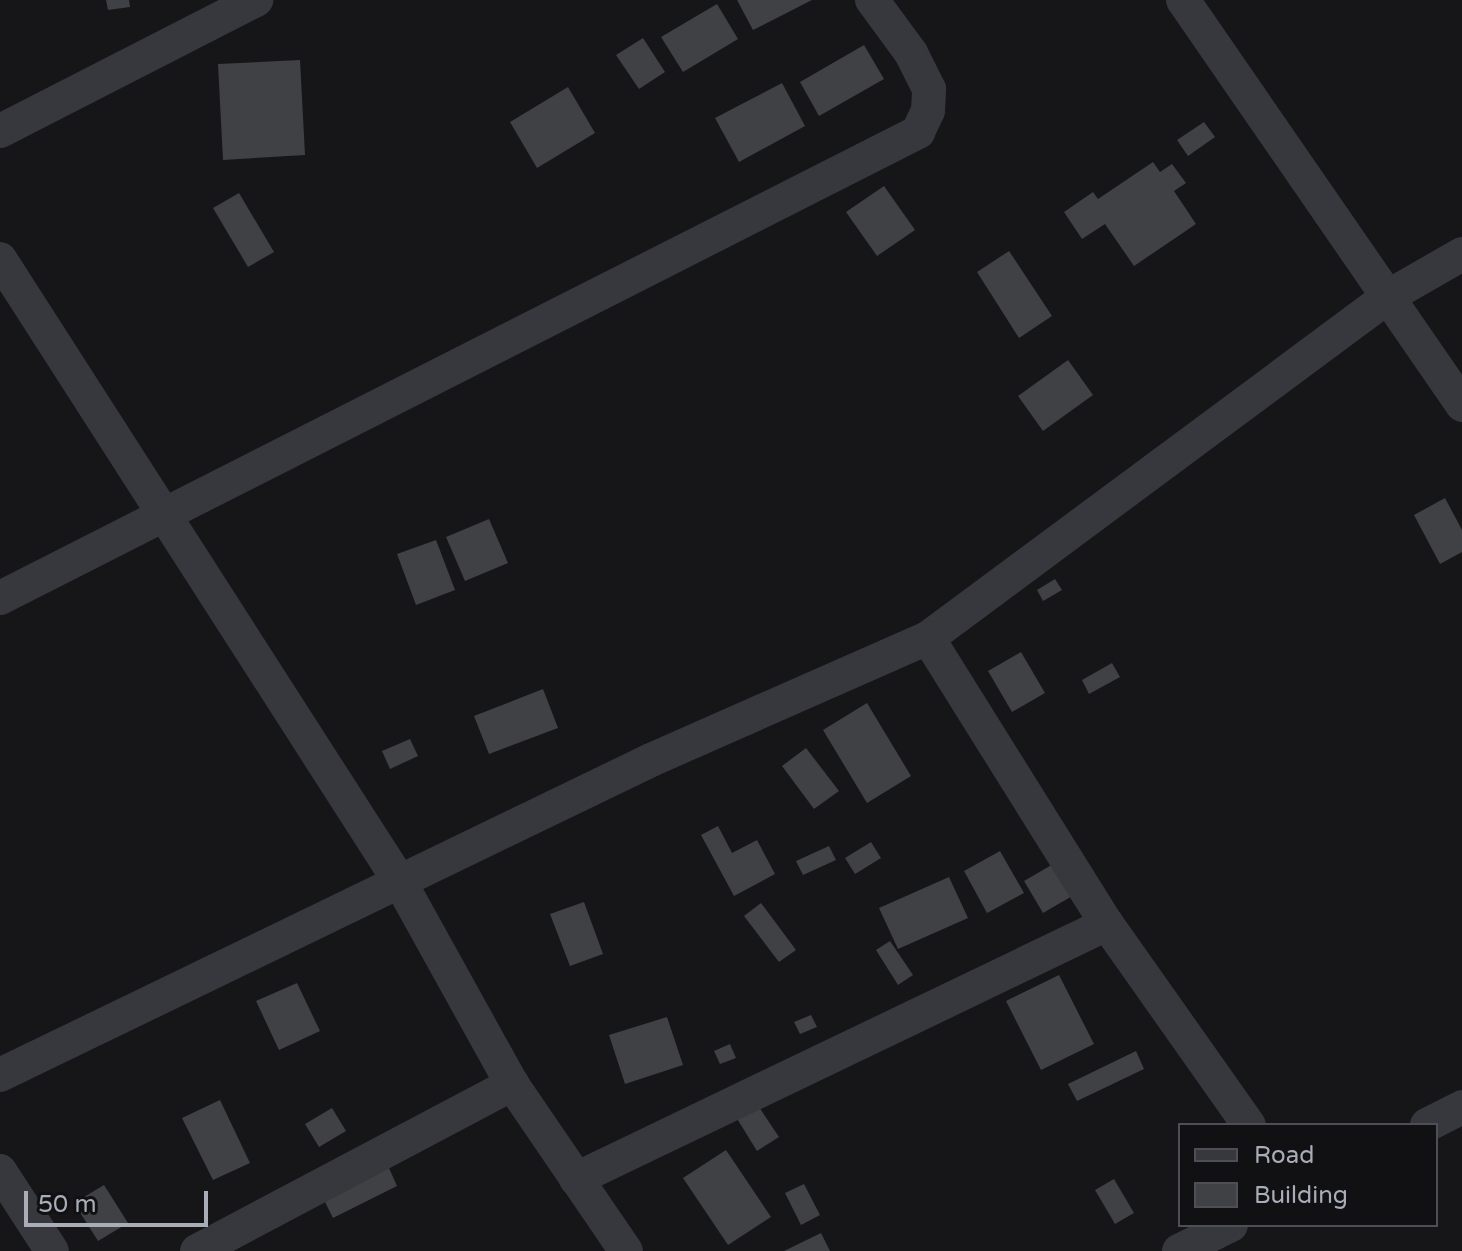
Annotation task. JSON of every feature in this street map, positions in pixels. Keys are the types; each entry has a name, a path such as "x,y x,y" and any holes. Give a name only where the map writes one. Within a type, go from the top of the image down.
{"street":[{"path":"0,131 256,0"},
{"path":"0,598 160,514 918,132 928,111 929,89 911,53 872,0"},
{"path":"1183,0 1462,405"},
{"path":"0,1075 651,760 928,638 1389,296 1462,254"},
{"path":"0,259 160,514 400,882 512,1084 626,1251"},
{"path":"928,638 1107,924 1248,1123"},
{"path":"576,1179 1107,924"},
{"path":"197,1251 512,1084"},
{"path":"1431,1123 1462,1107"},
{"path":"0,1171 52,1251"},
{"path":"1179,1251 1227,1227"}],"building":[{"path":"106,0 129,0 130,7 108,10"},
{"path":"737,0 812,0 753,30"},
{"path":"717,4 738,39 683,72 661,37"},
{"path":"643,38 665,72 639,89 616,55"},
{"path":"864,45 884,79 819,116 800,82"},
{"path":"300,60 305,155 223,160 218,64"},
{"path":"782,83 805,126 739,162 715,118"},
{"path":"568,87 595,133 537,168 510,122"},
{"path":"1204,122 1215,137 1188,156 1177,140"},
{"path":"1153,162 1160,172 1172,164 1186,183 1174,191 1196,224 1134,266 1105,224 1082,239 1064,212 1093,192 1098,199"},
{"path":"884,186 915,230 877,256 846,212"},
{"path":"239,193 274,252 248,267 213,208"},
{"path":"1009,251 1052,316 1019,338 977,272"},
{"path":"1068,360 1093,395 1043,431 1018,396"},
{"path":"1445,498 1462,530 1462,552 1440,564 1414,515"},
{"path":"489,519 508,563 465,581 446,537"},
{"path":"436,540 455,590 416,605 397,554"},
{"path":"1055,579 1062,590 1043,601 1037,590"},
{"path":"1021,652 1045,693 1012,712 988,671"},
{"path":"1112,663 1120,677 1089,694 1082,680"},
{"path":"543,689 558,728 489,754 474,716"},
{"path":"867,703 911,776 867,803 823,730"},
{"path":"410,739 418,756 390,769 382,751"},
{"path":"806,748 839,791 814,809 782,766"},
{"path":"718,826 732,853 757,840 775,874 734,896 701,835"},
{"path":"871,842 881,858 855,874 845,858"},
{"path":"829,846 836,860 803,875 796,861"},
{"path":"1000,851 1024,893 987,913 964,871"},
{"path":"1055,863 1074,895 1043,913 1024,881"},
{"path":"949,877 968,918 898,949 879,908"},
{"path":"584,902 603,954 570,966 550,914"},
{"path":"761,903 796,950 779,962 744,916"},
{"path":"890,941 913,975 898,985 876,950"},
{"path":"1059,975 1094,1044 1041,1070 1006,1001"},
{"path":"297,983 320,1031 279,1050 256,1001"},
{"path":"811,1015 817,1027 800,1034 794,1022"},
{"path":"667,1017 683,1065 625,1084 609,1035"},
{"path":"730,1044 736,1058 720,1064 714,1051"},
{"path":"1136,1051 1144,1069 1077,1101 1068,1084"},
{"path":"220,1100 250,1163 213,1180 182,1118"},
{"path":"757,1104 779,1137 757,1151 736,1117"},
{"path":"332,1108 346,1131 319,1147 305,1124"},
{"path":"726,1150 771,1217 728,1245 683,1178"},
{"path":"389,1168 397,1186 333,1218 324,1200"},
{"path":"1114,1179 1134,1213 1115,1224 1095,1190"},
{"path":"804,1184 820,1215 801,1225 785,1193"},
{"path":"104,1185 128,1223 98,1241 74,1203"},
{"path":"821,1233 830,1251 784,1251"}]}
